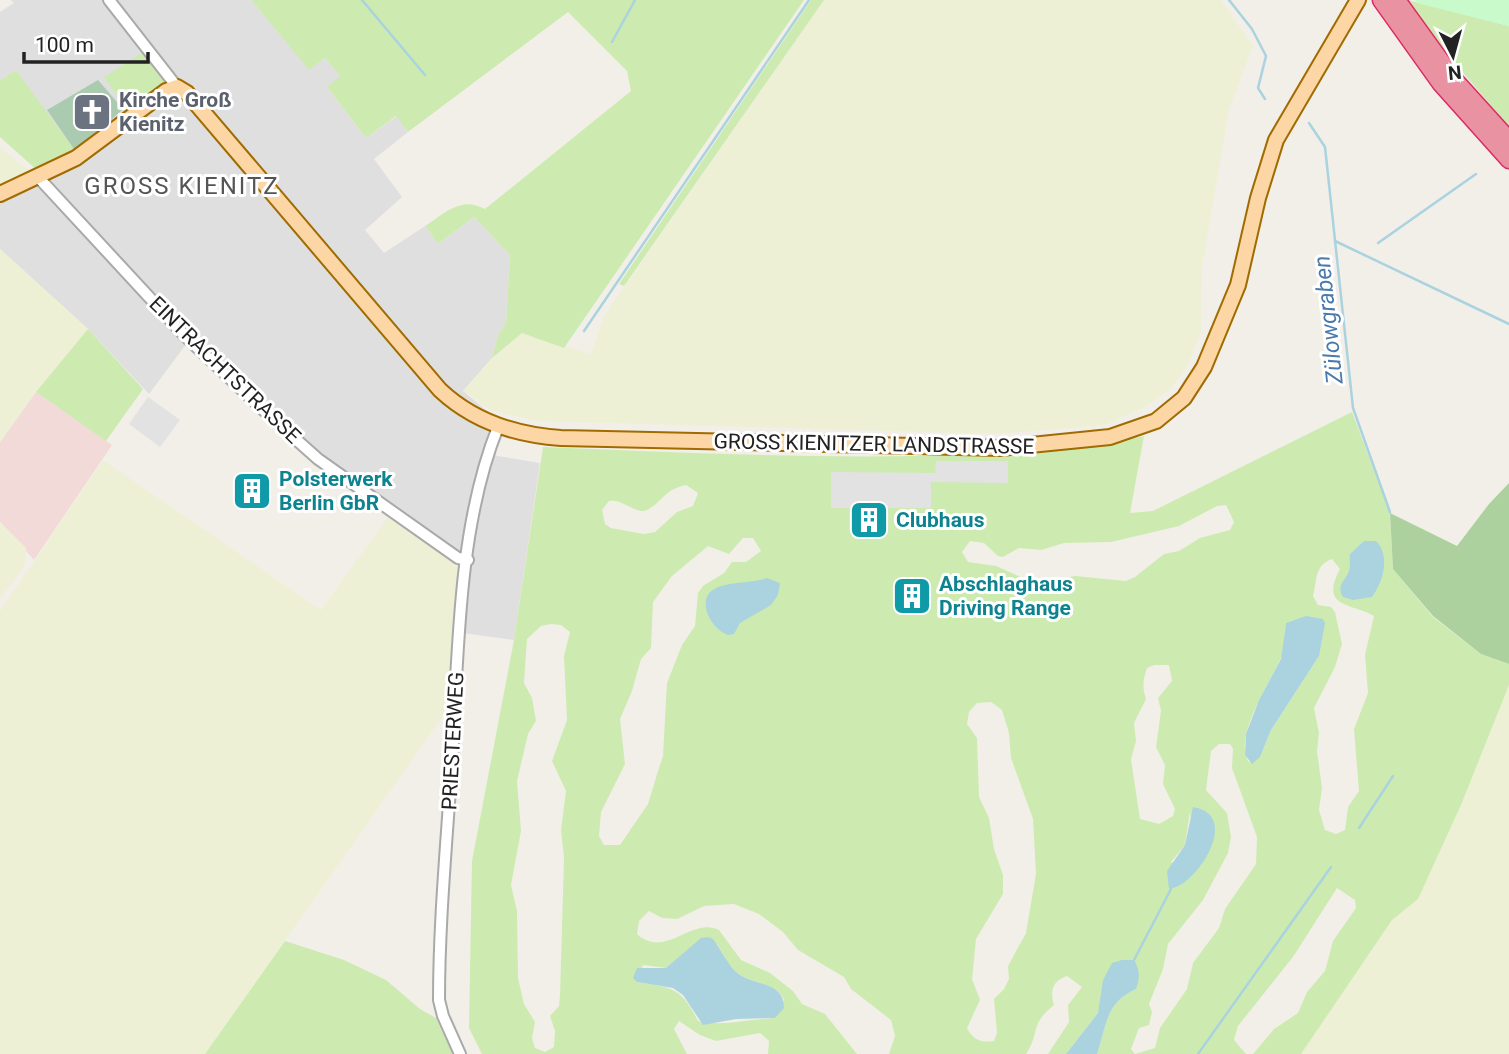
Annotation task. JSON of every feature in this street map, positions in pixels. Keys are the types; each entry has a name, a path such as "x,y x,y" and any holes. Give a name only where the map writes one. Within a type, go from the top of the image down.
{"highway":[{"path":"1381,0 1441,84 1509,160"},
{"path":"1397,0 1454,79 1509,140"}],"main road":[{"name":"GROSS KIENITZER LANDSTRASSE","path":"177,87 187,93 440,390 460,407 498,427 534,436 1001,448 1110,437 1156,421 1188,393 1218,338 1238,285 1258,198 1273,148 1290,111 1356,4"},
{"path":"0,194 76,158 166,91 177,87"}],"street":[{"path":"108,0 177,87"},
{"name":"EINTRACHTSTRASSE","path":"38,177 186,337 312,454 458,558 468,560"},
{"name":"PRIESTERWEG","path":"460,1054 443,1016 439,982 460,625 483,469 498,427"}],"shaded area":[{"path":"11,0 251,0 309,69 325,58 341,77 327,87 366,138 397,116 408,132 374,159 402,197 365,230 384,253 425,226 438,244 474,217 510,255 506,323 498,335 492,358 463,391 504,425 492,455 540,463 514,640 456,632 390,514 187,343 149,394 88,329 0,249 0,190 42,170 16,70 0,80 0,12 14,3"},
{"path":"36,392 112,445 34,560 0,522 0,442"},
{"path":"148,397 180,420 160,447 129,424"},
{"path":"936,461 1008,461 1008,483 931,482 931,508 831,508 831,472 935,473"}],"green space":[{"path":"251,0 804,0 564,348 522,333 492,358 498,335 506,323 510,255 474,217 438,244 425,226 461,205 477,205 485,209 631,91 627,71 568,12 408,132 396,116 366,138 327,87 340,76 325,58 309,70"},
{"path":"811,0 824,0 624,286 619,284"},
{"path":"824,0 1221,0 1253,46 1229,109 1202,267 1201,331 1188,365 1170,390 1145,407 1105,425 997,434 538,421 492,411 463,391 492,358 522,333 591,354 604,316"},
{"path":"1408,0 1509,26 1509,127 1429,32"},
{"path":"1415,0 1509,0 1509,26 1417,3"},
{"path":"148,49 174,85 130,115 104,77"},
{"path":"16,70 76,152 38,171 0,137 0,80"},
{"path":"98,80 123,109 76,152 47,110"},
{"path":"0,147 33,174 0,190"},
{"path":"0,249 88,329 36,392 0,442"},
{"path":"88,329 143,389 106,441 36,392"},
{"path":"1352,412 1390,513 1393,569 1433,617 1481,654 1509,664 1509,685 1461,805 1418,899 1392,920 1301,1054 1253,1054 1274,1029 1298,1013 1307,992 1325,971 1333,941 1356,908 1355,900 1337,888 1293,957 1238,1026 1234,1040 1246,1054 1135,1054 1097,1054 1113,1008 1118,1001 1136,989 1101,1000 1098,1013 1066,1054 1048,1054 1069,1022 1068,1005 1082,987 1067,976 1053,987 1054,1005 1038,1023 1026,1054 889,1054 895,1036 891,1020 851,989 844,977 798,950 783,932 759,914 734,904 704,906 677,919 662,918 649,911 639,921 637,934 648,941 658,942 698,928 719,930 741,960 770,973 793,991 802,1004 825,1014 857,1054 768,1054 769,1041 760,1033 716,1041 700,1035 679,1021 674,1029 687,1054 482,1054 469,1028 472,861 514,640 543,447 683,453 945,456 1059,450 1144,436 1130,513 1153,511","holes":["686,485 698,493 693,506 677,512 655,532 644,534 611,528 605,524 602,510 609,501 643,511 668,493","1226,505 1234,522 1230,530 1200,538 1179,551 1164,554 1126,581 1075,576 1034,583 996,566 968,562 962,552 970,541 984,543 998,556 1003,557 1019,548 1041,550 1064,543 1111,542 1179,526 1217,506","743,538 753,538 761,551 746,562 732,562 724,573 703,586 698,593 695,626 682,645 667,683 663,756 648,804 620,845 604,845 599,836 601,812 625,764 620,719 641,659 651,648 653,602 672,576 708,546 729,554","1332,559 1340,569 1334,582 1335,598 1374,616 1365,655 1368,693 1354,729 1359,791 1348,807 1345,830 1336,834 1325,830 1319,810 1322,788 1317,751 1319,733 1314,708 1335,667 1342,644 1335,612 1331,607 1318,605 1313,596 1319,570","561,625 570,632 564,656 567,720 552,761 566,791 561,830 564,858 560,995 559,1006 550,1016 555,1031 554,1047 545,1052 535,1048 532,1038 535,1022 524,1004 518,978 517,911 511,885 521,831 517,781 528,734 536,721 532,698 524,683 527,639 541,626","1285,627 1319,656 1271,730 1260,757 1249,762 1245,752 1249,725 1284,648","1169,665 1172,681 1158,698 1161,711 1156,747 1165,765 1163,784 1175,809 1173,816 1159,824 1140,819 1131,759 1136,741 1134,723 1146,699 1144,680 1147,668","991,702 1002,710 1009,733 1011,758 1033,819 1036,874 1026,933 1008,966 1009,979 994,999 997,1033 994,1041 989,1042 975,1038 967,1028 980,1000 972,979 976,939 1003,894 1003,875 994,849 989,818 979,797 977,738 967,724 969,712 977,703","1219,744 1230,744 1233,749 1232,768 1257,837 1256,864 1225,909 1219,928 1193,963 1187,989 1160,1028 1155,1048 1135,1054 1131,1049 1139,1028 1149,1025 1152,1012 1149,1004 1163,969 1168,944 1203,900 1228,853 1231,837 1227,813 1206,790 1211,751","1190,812 1197,869 1171,862 1185,845","717,944 736,972 775,989 784,1000 775,1018 725,1023 698,1021 686,1001 675,991 637,982 643,965 666,968 681,958"]},
{"path":"103,460 321,610 390,514 461,568 450,706 205,1054 0,1054 0,611"},
{"path":"1509,483 1509,664 1481,654 1433,616 1393,569 1390,513 1457,546"},
{"path":"0,522 26,548 24,567 0,599"},
{"path":"1509,685 1509,1054 1301,1054 1392,920 1418,899 1461,805"},
{"path":"285,941 344,960 386,980 420,1009 436,1018 453,1054 205,1054"}],"water":[{"path":"1364,541 1376,541 1381,547 1384,569 1372,597 1353,600 1343,597 1341,586 1350,569 1350,554"},
{"path":"767,578 780,583 778,595 771,605 740,623 734,634 728,635 715,626 707,612 706,601 709,593 725,585"},
{"path":"1306,616 1323,619 1325,623 1319,656 1271,730 1260,757 1252,764 1245,755 1246,734 1259,700 1281,659 1286,623"},
{"path":"1193,807 1207,813 1214,823 1210,850 1191,876 1180,885 1169,889 1167,871 1185,845"},
{"path":"701,938 713,939 735,971 779,992 784,1008 775,1018 736,1019 703,1025 683,995 673,988 637,982 633,978 637,968 666,968"},
{"path":"1134,960 1136,963 1139,974 1136,989 1118,1001 1113,1008 1097,1054 1066,1054 1098,1013 1103,980 1112,963"}],"waterway":[{"path":"362,0 425,75"},
{"path":"612,42 635,0"},
{"path":"584,331 809,0"},
{"name":"Zülowgraben","path":"1229,0 1252,29 1266,56 1258,88 1265,99"},
{"name":"Zülowgraben","path":"1309,123 1325,147 1353,408 1390,512"},
{"path":"1378,243 1476,174"},
{"path":"1335,241 1509,324"},
{"path":"1359,828 1393,776"},
{"path":"1198,1054 1331,867"},
{"path":"1134,960 1171,889"}],"place":[{"name":"Kirche Groß Kienitz","path":"92,112"},
{"name":"Polsterwerk Berlin GbR","path":"252,491"},
{"name":"Clubhaus","path":"869,520"},
{"name":"Abschlaghaus Driving Range","path":"912,596"}],"district":[{"name":"GROSS KIENITZ","path":"182,186"}]}
